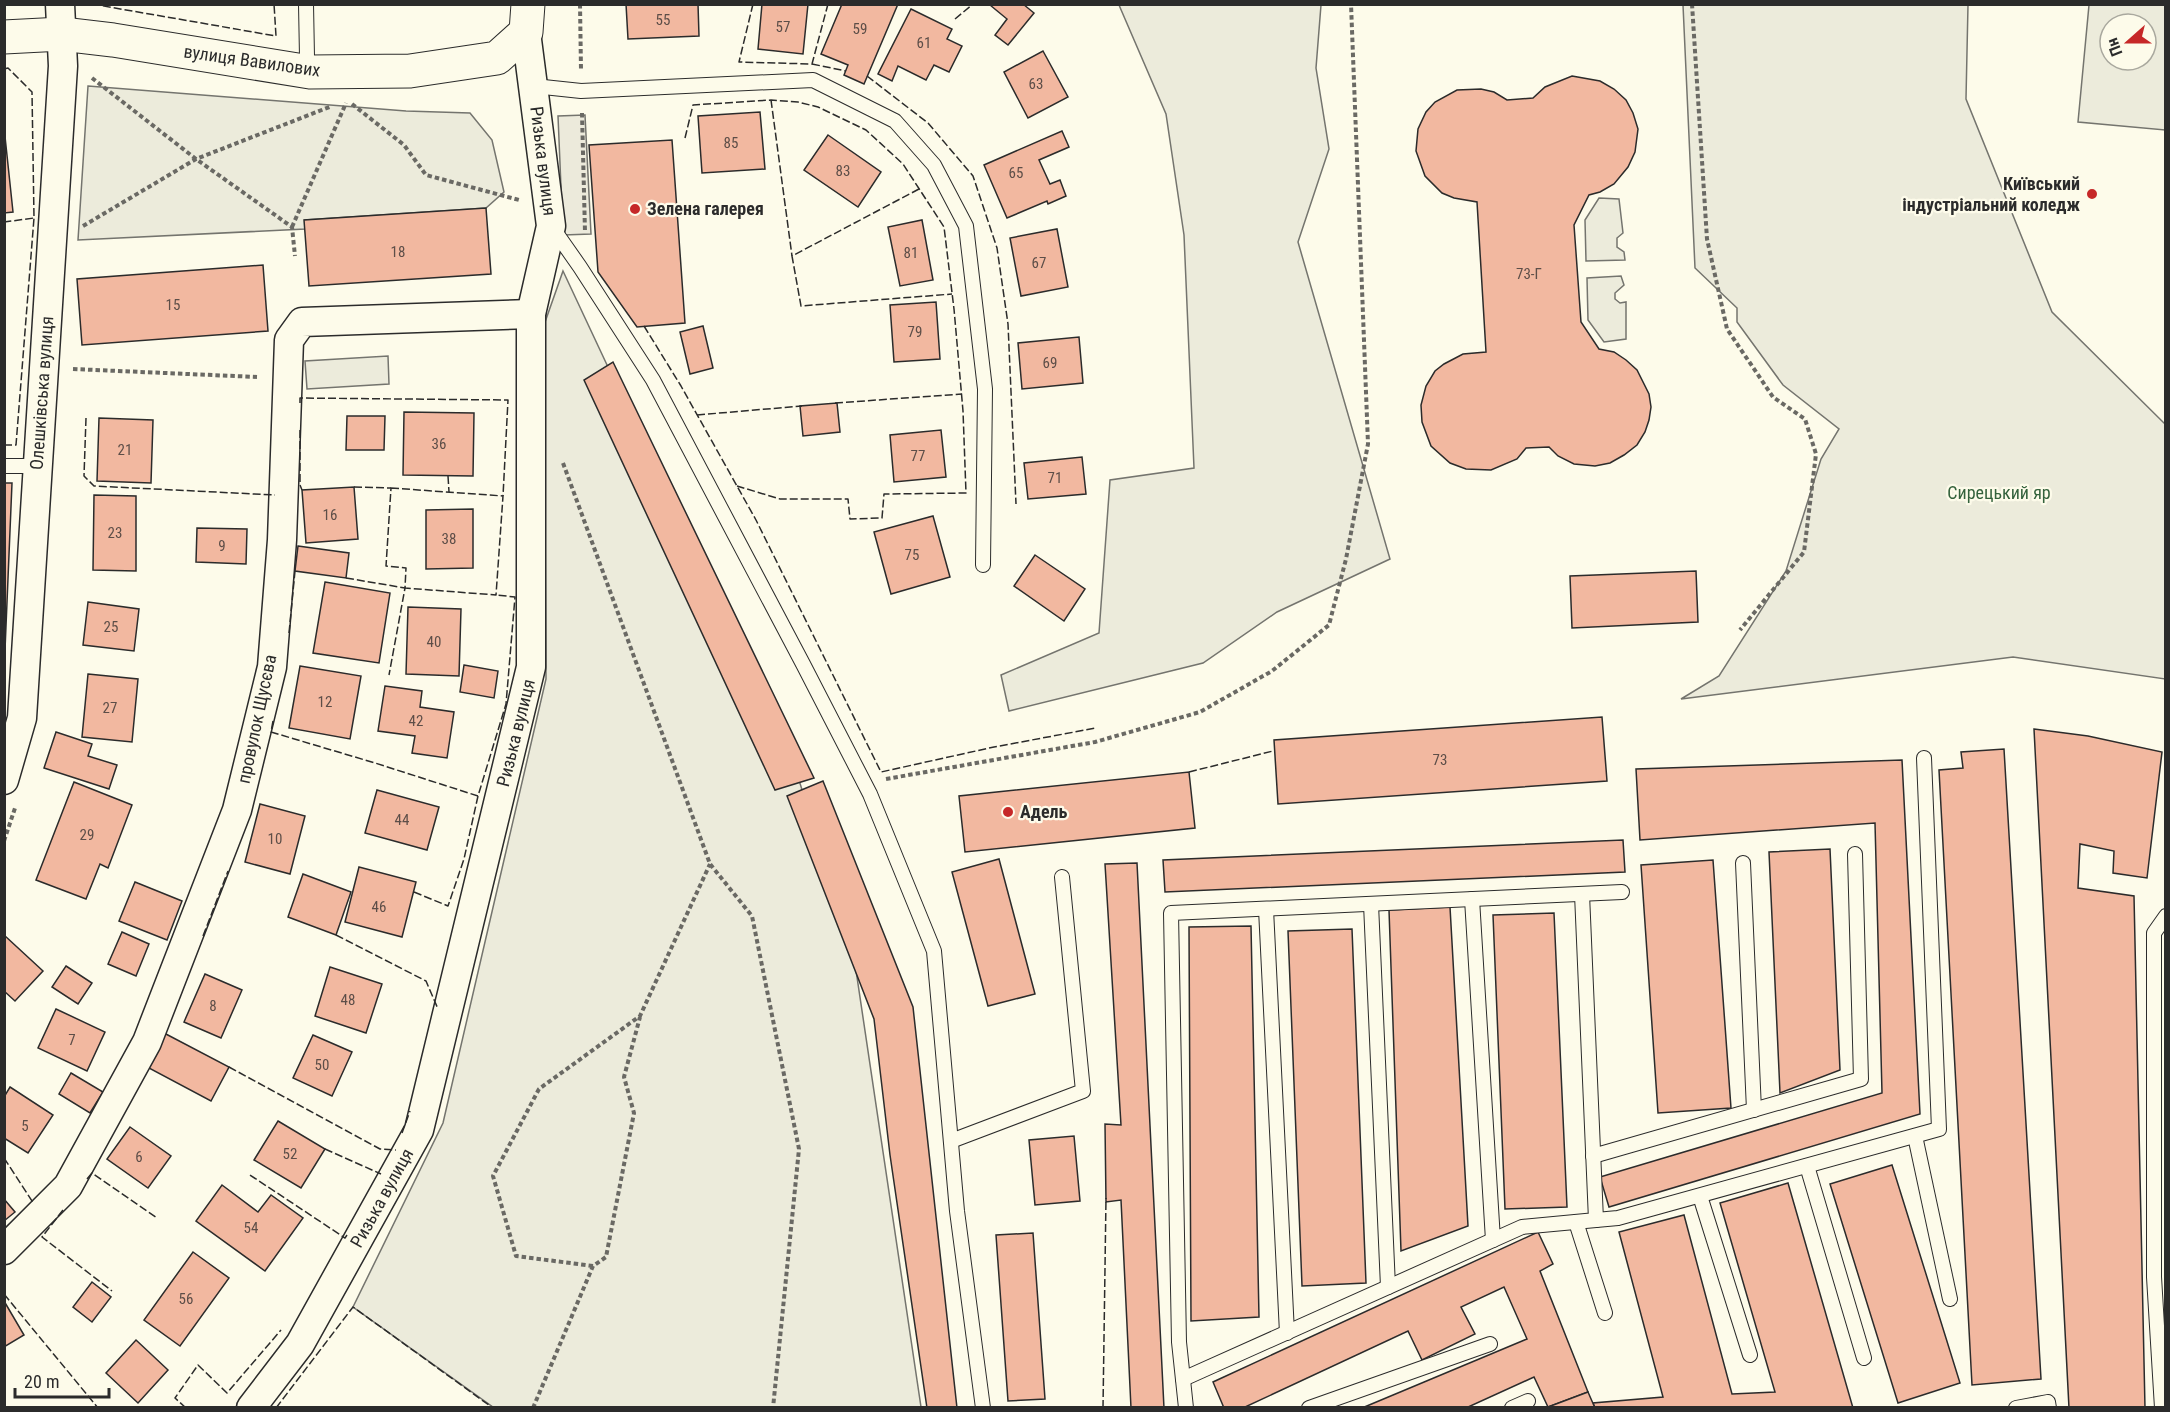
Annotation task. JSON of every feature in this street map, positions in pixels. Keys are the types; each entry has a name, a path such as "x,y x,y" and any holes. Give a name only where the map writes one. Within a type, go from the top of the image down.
{"street":[{"name":"вулиця Вавилових","path":"4,37 61,19 113,40 310,72 410,71 497,58 527,18"},
{"name":"Ризька вулиця","path":"251,1407 300,1344 419,1130 531,667 531,314 551,226 527,18"},
{"name":"Олешківська вулиця","path":"6,769 22,718 63,66 61,19"},
{"name":"провулок Щусєва","path":"4,1250 68,1186 147,1042 237,810 272,667 282,540 289,340 302,322 531,314"}],"lane":[{"path":"306,4 307,57 310,72"},
{"path":"534,86 581,91 813,80 894,121 934,165 966,226 985,390 983,565"},
{"path":"551,226 653,380 870,794 934,951 957,1211 983,1407"},
{"path":"4,466 38,466"},
{"path":"1183,1379 1522,1227 1618,1218 1939,1129 1924,758"},
{"path":"1593,1156 1861,1079 1855,854"},
{"path":"1743,863 1754,1110"},
{"path":"951,1141 1083,1091 1062,877"},
{"path":"1186,1407 1179,1342 1171,913 1622,892"},
{"path":"1582,894 1596,1220"},
{"path":"1472,899 1493,1240"},
{"path":"1371,904 1388,1287"},
{"path":"1266,909 1287,1333"},
{"path":"2162,1407 2154,1277 2154,933 2166,916"},
{"path":"1915,1136 1950,1299"},
{"path":"1807,1166 1864,1358"},
{"path":"1700,1196 1749,1355"},
{"path":"1576,1222 1605,1313"},
{"path":"1309,1407 1490,1344"},
{"path":"1512,1407 1528,1401"},
{"path":"2016,1407 2048,1402 2049,1407"}],"path":[{"path":"580,4 585,234"},
{"path":"877,781 1095,742 1200,712 1272,671 1329,625 1346,559 1368,444 1351,4"},
{"path":"1692,4 1707,239 1727,329 1773,397 1805,419 1816,454 1804,552 1740,630"},
{"path":"87,75 196,159 292,227"},
{"path":"75,231 196,159 347,100"},
{"path":"347,100 404,145 426,175 520,201"},
{"path":"295,256 292,227 347,100"},
{"path":"65,368 288,379"},
{"path":"559,453 710,864 752,916 799,1149 773,1407"},
{"path":"533,1407 593,1266 606,1257 634,1113 624,1077 640,1016 710,864"},
{"path":"593,1266 516,1256 493,1176 539,1089 640,1016"}],"green space":[{"path":"1119,5 1321,5 1316,68 1329,149 1298,242 1390,559 1277,612 1203,663 1009,711 1001,675 1099,633 1110,480 1194,468 1184,235 1166,114"},
{"name":"Сирецький яр","path":"1683,5 1968,5 1966,99 2052,312 2165,424 2165,679 2013,657 1681,699 1719,676 1786,571 1821,459 1839,429 1783,385 1737,322 1737,308 1695,268"},
{"path":"2089,5 2165,5 2165,130 2078,122"},
{"path":"88,86 406,111 470,113 492,140 504,192 486,208 305,220 305,229 78,240"},
{"path":"1599,198 1619,199 1623,233 1617,238 1617,247 1624,252 1625,260 1586,261 1585,220"},
{"path":"563,271 794,764 854,957 921,1407 493,1407 353,1307 443,1123 546,679 544,325"},
{"path":"1621,276 1624,285 1615,293 1615,299 1620,303 1626,302 1626,339 1604,342 1588,320 1587,278"},
{"path":"388,356 389,384 307,389 305,361"}],"shaded area":[{"path":"585,115 591,234 563,235 558,116"}],"building":[{"path":"626,4 698,4 699,36 628,39"},
{"path":"762,4 808,4 803,54 758,49"},
{"path":"842,4 898,4 864,84 844,75 848,65 821,54"},
{"path":"1023,4 1034,13 1008,45 995,35 1007,19 990,5"},
{"path":"911,9 952,29 947,39 962,46 949,72 934,65 926,80 898,66 892,81 878,74"},
{"path":"1043,51 1068,97 1028,118 1004,72"},
{"path":"1572,76 1600,81 1614,89 1626,100 1638,129 1635,152 1628,167 1614,184 1589,195 1574,225 1581,322 1599,349 1614,352 1637,370 1649,394 1651,407 1649,420 1637,445 1610,463 1595,466 1574,464 1558,456 1549,447 1526,448 1517,459 1491,470 1466,469 1450,463 1431,446 1422,422 1421,405 1426,386 1435,371 1463,354 1486,352 1477,202 1454,198 1442,193 1425,176 1416,151 1418,129 1426,112 1435,102 1457,90 1481,89 1494,92 1507,100 1533,98 1545,87"},
{"path":"760,112 765,169 702,173 698,116"},
{"path":"4,127 13,212 4,213"},
{"path":"1062,131 1069,147 1039,160 1050,184 1060,180 1066,196 1048,204 1047,201 1007,218 984,165"},
{"path":"828,135 881,172 858,207 804,170"},
{"name":"Зелена галерея","path":"672,140 685,323 637,327 598,272 589,145"},
{"path":"486,208 491,274 309,286 304,220"},
{"path":"922,220 933,280 900,286 888,227"},
{"path":"1057,229 1068,287 1021,296 1010,238"},
{"path":"263,265 268,331 82,345 77,279"},
{"path":"936,302 940,359 894,362 890,305"},
{"path":"703,326 713,368 690,374 680,332"},
{"path":"1079,337 1083,383 1022,389 1018,343"},
{"path":"613,362 814,778 775,790 584,380"},
{"path":"837,403 840,432 803,436 800,406"},
{"path":"404,412 474,413 473,476 403,475"},
{"path":"347,416 385,416 384,450 346,450"},
{"path":"99,418 153,420 151,483 97,481"},
{"path":"941,430 946,477 894,482 890,435"},
{"path":"1082,457 1086,494 1028,499 1024,463"},
{"path":"4,483 12,483 4,674"},
{"path":"354,487 358,539 306,543 302,490"},
{"path":"94,495 136,496 136,571 93,570"},
{"path":"473,509 473,568 426,569 426,510"},
{"path":"933,516 950,577 891,594 874,532"},
{"path":"197,528 247,529 246,564 196,562"},
{"path":"298,546 349,553 346,578 295,571"},
{"path":"1035,555 1085,589 1064,621 1014,586"},
{"path":"1696,571 1698,622 1572,628 1570,576"},
{"path":"325,582 390,593 379,663 313,653"},
{"path":"88,602 139,609 134,651 83,645"},
{"path":"408,607 461,609 459,676 406,674"},
{"path":"464,665 498,671 494,698 460,692"},
{"path":"300,666 361,676 350,739 289,728"},
{"path":"88,674 138,679 132,742 82,737"},
{"path":"385,686 422,691 420,707 454,712 447,758 412,753 415,736 378,731"},
{"path":"1602,717 1607,781 1278,804 1274,740"},
{"path":"2034,729 2088,736 2162,752 2147,878 2113,873 2114,851 2080,844 2078,888 2134,896 2145,1408 2069,1408"},
{"path":"56,732 92,744 88,756 117,765 109,789 44,768"},
{"path":"2004,749 2041,1379 1972,1385 1939,770 1963,768 1961,752"},
{"path":"1902,760 1920,1114 1609,1207 1600,1177 1882,1093 1875,823 1640,840 1636,769"},
{"path":"1189,772 1195,828 965,852 959,796"},
{"path":"823,781 913,1007 957,1408 927,1408 890,1155 874,1019 787,796"},
{"path":"74,782 132,805 108,868 100,864 86,899 36,880"},
{"path":"377,790 439,807 427,850 365,833"},
{"path":"260,804 305,816 290,874 245,862"},
{"path":"1623,840 1625,872 1165,892 1163,860"},
{"path":"1830,849 1840,1070 1780,1093 1769,852"},
{"path":"999,859 1035,994 988,1006 952,872"},
{"path":"1713,860 1731,1108 1658,1113 1641,865"},
{"path":"1137,863 1164,1408 1131,1408 1121,1200 1106,1202 1105,1124 1121,1125 1105,864"},
{"path":"359,867 416,882 402,937 345,922"},
{"path":"303,874 351,892 336,935 288,917"},
{"path":"135,882 182,901 167,940 119,921"},
{"path":"1450,907 1468,1226 1401,1251 1389,910"},
{"path":"1554,913 1567,1207 1505,1209 1493,915"},
{"path":"1251,926 1259,1317 1191,1321 1189,927"},
{"path":"1352,929 1366,1283 1302,1286 1288,931"},
{"path":"122,932 149,944 136,976 108,964"},
{"path":"4,935 43,971 15,1001 4,991"},
{"path":"66,966 92,983 78,1004 52,987"},
{"path":"330,967 382,984 366,1033 315,1016"},
{"path":"205,974 242,990 221,1038 184,1022"},
{"path":"56,1009 105,1032 87,1071 38,1048"},
{"path":"164,1033 229,1067 211,1101 147,1067"},
{"path":"313,1035 352,1052 332,1096 293,1078"},
{"path":"71,1073 103,1092 90,1113 59,1094"},
{"path":"10,1087 53,1115 28,1153 4,1138 4,1097"},
{"path":"278,1121 325,1149 301,1188 254,1160"},
{"path":"130,1127 171,1156 148,1188 107,1159"},
{"path":"1074,1136 1080,1201 1035,1205 1029,1140"},
{"path":"1892,1165 1960,1383 1898,1403 1830,1184"},
{"path":"1788,1183 1853,1408 1595,1408 1593,1403 1663,1397 1619,1232 1684,1215 1732,1394 1775,1392 1720,1203"},
{"path":"222,1185 258,1212 271,1195 303,1218 265,1271 196,1221"},
{"path":"4,1199 15,1212 4,1221"},
{"path":"1538,1232 1553,1264 1540,1271 1588,1392 1548,1407 1534,1377 1466,1408 1362,1408 1527,1339 1504,1287 1461,1307 1475,1334 1422,1360 1408,1331 1243,1408 1224,1408 1213,1382"},
{"path":"1033,1233 1045,1399 1008,1401 996,1235"},
{"path":"193,1252 229,1278 180,1346 144,1320"},
{"path":"92,1282 111,1297 92,1322 73,1307"},
{"path":"4,1301 24,1335 4,1347"},
{"path":"136,1340 168,1370 138,1403 106,1373"},
{"path":"1588,1392 1595,1408 1548,1408 1548,1407"}],"fence":[{"path":"92,4 276,36 274,4"},
{"path":"753,4 739,62 812,64 828,4"},
{"path":"955,19 973,4"},
{"path":"812,64 846,71"},
{"path":"4,69 8,68 32,92 34,218 4,222"},
{"path":"867,76 928,123 973,176 997,248 1008,324 1016,504"},
{"path":"771,100 792,256"},
{"path":"685,138 693,105 771,100 798,102 818,107 866,130 903,164 944,227 963,411 966,493 884,494 882,518 850,519 848,499 780,499 737,486"},
{"path":"919,189 792,256 801,306 952,294"},
{"path":"4,445 16,445 34,218"},
{"path":"644,326 681,386 756,520 881,772 994,747 1096,728"},
{"path":"835,403 962,394"},
{"path":"300,403 300,398 508,400 503,496"},
{"path":"697,415 802,406"},
{"path":"86,418 84,476 94,486 275,495"},
{"path":"300,430 300,485 302,490"},
{"path":"448,476 449,492"},
{"path":"354,487 391,488"},
{"path":"391,488 503,496 496,595 405,588 406,568 386,566 391,488"},
{"path":"289,633 295,571"},
{"path":"346,578 405,588 389,675"},
{"path":"414,892 448,906 464,859 478,796 506,704 515,597 496,595"},
{"path":"273,721 271,732 478,796"},
{"path":"1189,772 1273,751"},
{"path":"203,936 228,871"},
{"path":"336,935 426,981 438,1009"},
{"path":"229,1067 380,1149 396,1150"},
{"path":"402,1133 410,1111"},
{"path":"325,1149 381,1174"},
{"path":"4,1158 34,1204"},
{"path":"87,1179 92,1173 157,1218"},
{"path":"250,1175 345,1238 347,1235"},
{"path":"1103,1408 1106,1198"},
{"path":"63,1210 42,1237 112,1291"},
{"path":"4,1294 98,1408"},
{"path":"276,1408 353,1307 493,1408"},
{"path":"186,1408 175,1398 198,1365 227,1393 281,1330"}],"place":[{"name":"Київський індустріальний коледж","path":"2092,194"},
{"name":"Зелена галерея","path":"635,209"},
{"name":"Адель","path":"1008,812"}]}
